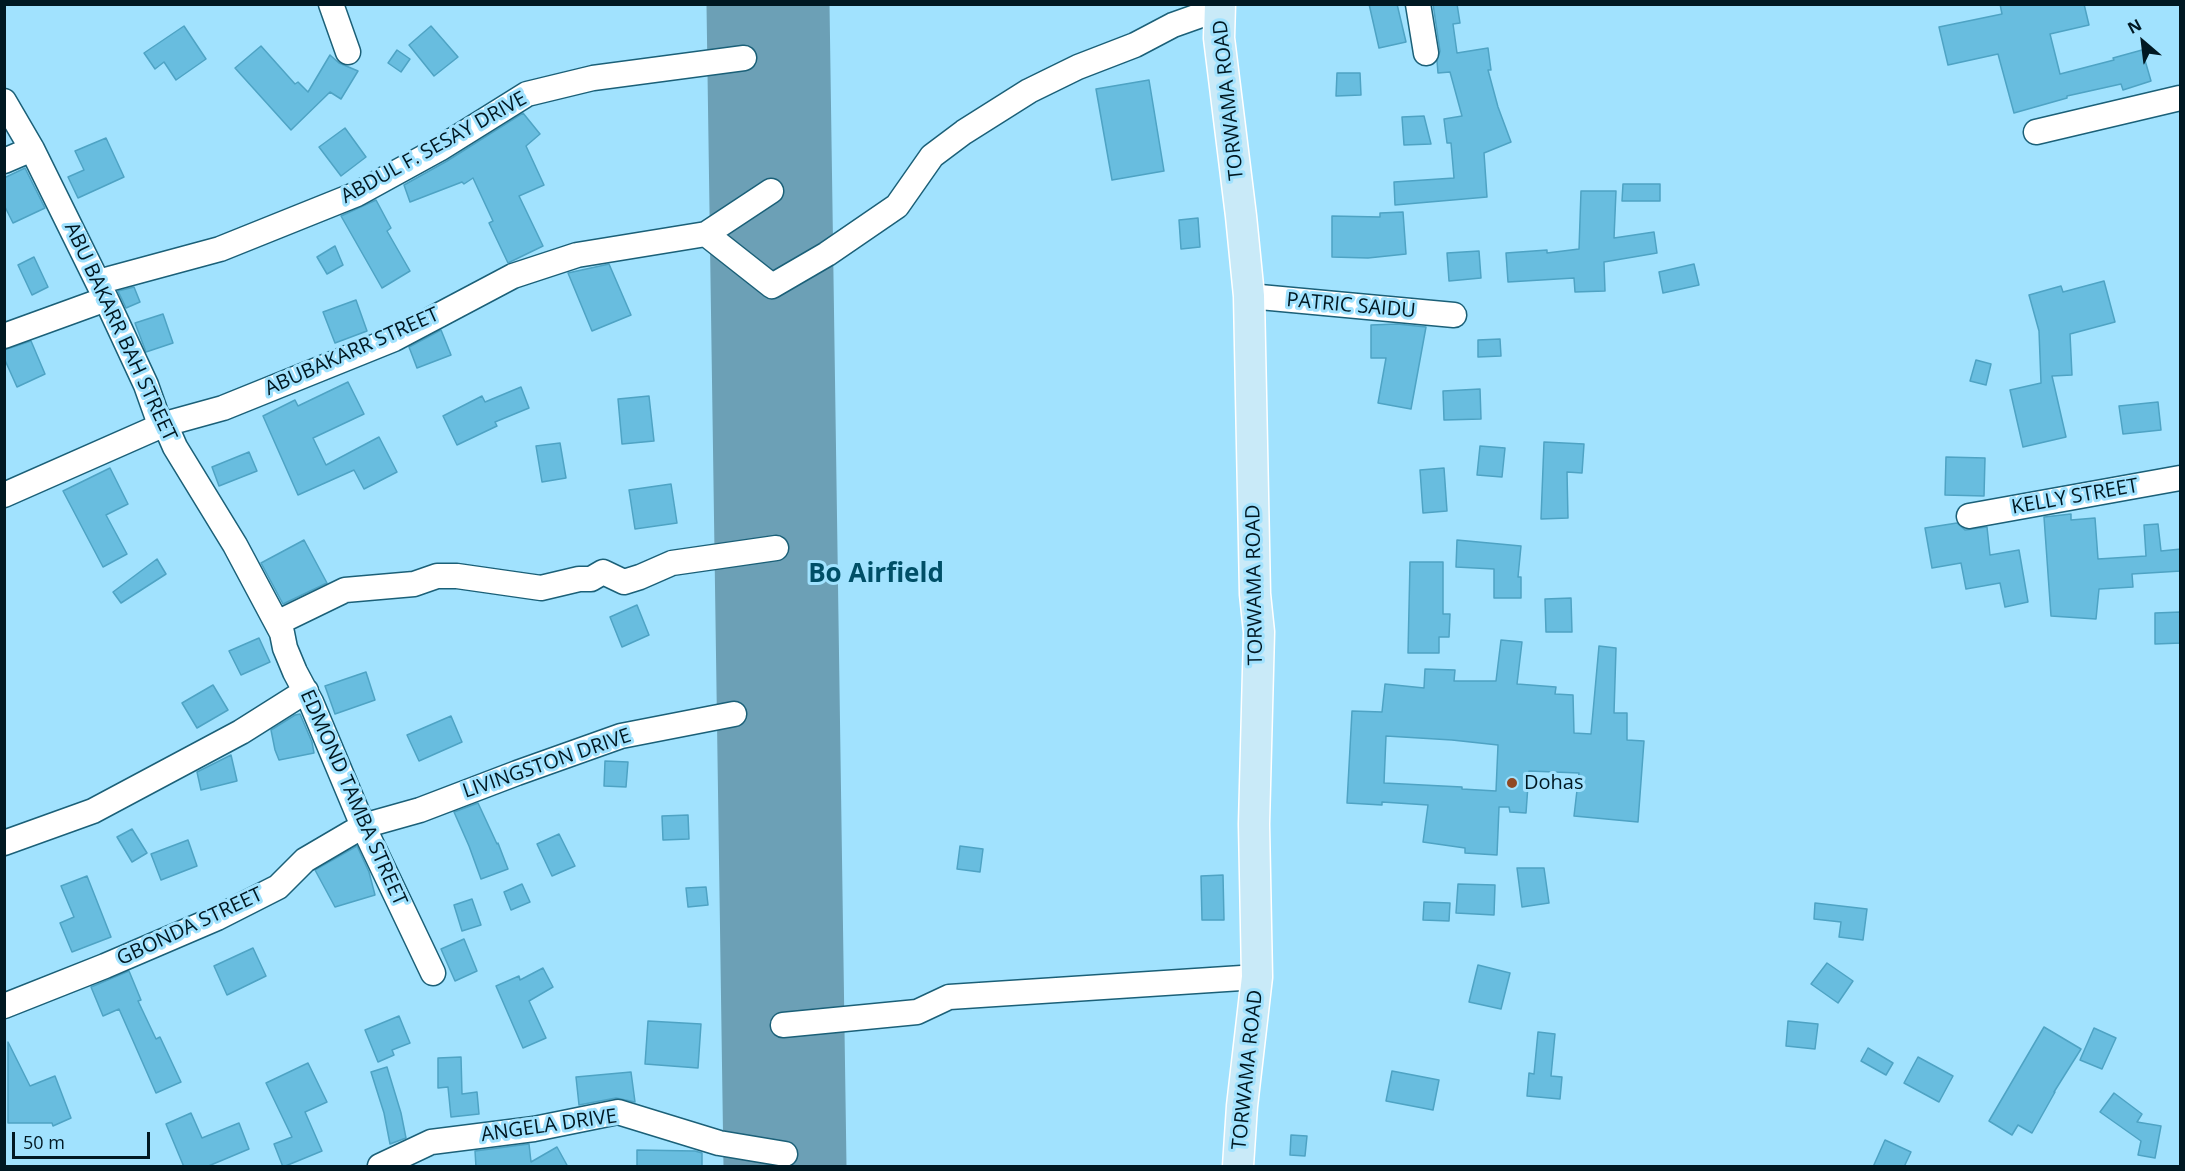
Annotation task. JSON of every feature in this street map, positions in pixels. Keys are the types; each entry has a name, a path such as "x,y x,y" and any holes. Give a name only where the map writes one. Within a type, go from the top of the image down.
{"main road":[{"name":"TORWAMA ROAD","path":"1220,6 1219,38 1249,296 1256,594 1259,632 1254,824 1257,977 1242,1106 1238,1167"}],"street":[{"path":"331,4 348,52"},
{"path":"1418,4 1426,53"},
{"path":"771,191 706,234 772,286 826,254 897,206 932,156 964,132 1029,91 1078,67 1126,49 1173,25 1220,6"},
{"name":"ABDUL F. SESAY DRIVE","path":"4,336 102,291 220,249 357,194 439,149 527,94 593,78 744,58"},
{"path":"2036,132 2181,98"},
{"name":"ABU BAKARR BAH STREET","path":"4,101 32,149 102,291 146,385 157,416 165,424 175,447 235,545 277,623"},
{"path":"4,161 32,149"},
{"name":"ABUBAKARR STREET","path":"4,495 165,424 223,408 394,339 513,276 577,255 706,234"},
{"name":"PATRIC SAIDU","path":"1249,296 1454,315"},
{"name":"KELLY STREET","path":"1969,516 2181,478"},
{"path":"277,623 340,591 414,584 437,576 457,576 541,588 579,579 591,579 603,572 624,582 672,563 776,548"},
{"name":"EDMOND TAMBA STREET","path":"277,623 295,672 306,691 363,826 433,973"},
{"path":"4,843 93,811 241,732 306,691"},
{"name":"LIVINGSTON DRIVE","path":"363,826 420,810 517,772 621,736 734,714"},
{"name":"GBONDA STREET","path":"4,1006 217,918 278,887 305,860 363,826"},
{"path":"783,1025 917,1012 950,997 1257,977"},
{"name":"ANGELA DRIVE","path":"380,1167 431,1142 534,1129 618,1112 719,1143 785,1154"}],"building":[{"path":"1369,4 1397,4 1406,42 1379,48"},
{"path":"1433,4 1457,4 1460,23 1453,24 1457,53 1488,48 1491,70 1488,70 1511,142 1484,153 1487,197 1395,205 1394,182 1454,178 1451,143 1447,143 1444,119 1462,116 1450,72 1438,73 1437,61 1440,51"},
{"path":"2000,4 2084,4 2089,25 2050,34 2060,74 2142,50 2151,81 2123,90 2121,84 2067,96 2067,98 2014,113 1998,54 1948,65 1939,27 2002,14"},
{"path":"184,26 206,59 176,80 164,62 155,69 144,53"},
{"path":"431,26 458,57 434,76 409,45"},
{"path":"261,46 295,84 298,82 308,92 330,55 339,63 358,71 341,99 330,92 291,130 235,68"},
{"path":"397,50 410,59 401,72 388,63"},
{"path":"1337,73 1360,73 1361,95 1336,96"},
{"path":"1149,80 1164,171 1112,180 1096,89"},
{"path":"523,113 540,134 526,146 544,185 519,196 543,246 508,263 489,223 493,221 473,178 464,184 462,182 410,202 404,185"},
{"path":"1424,116 1431,144 1404,145 1402,117"},
{"path":"345,128 366,157 341,176 319,147"},
{"path":"106,138 124,177 78,198 68,177 84,170 75,151"},
{"path":"25,168 45,208 13,223 4,205 4,178"},
{"path":"1623,184 1660,184 1660,201 1622,201"},
{"path":"1581,191 1616,191 1614,238 1654,232 1657,253 1604,262 1605,291 1575,292 1574,278 1508,282 1506,253 1547,250 1547,253 1579,249"},
{"path":"376,200 391,228 387,231 410,271 382,288 341,216"},
{"path":"1403,212 1406,254 1368,258 1332,257 1332,216 1380,217 1380,213"},
{"path":"1198,218 1200,247 1181,249 1179,220"},
{"path":"335,246 343,265 327,274 317,257"},
{"path":"1479,251 1481,278 1449,281 1447,253"},
{"path":"34,257 48,287 32,295 18,265"},
{"path":"609,264 631,315 592,331 568,273"},
{"path":"1694,264 1699,285 1663,293 1659,272"},
{"path":"2104,281 2115,322 2070,334 2072,375 2052,376 2066,437 2023,447 2010,390 2041,383 2039,331 2029,295 2061,286 2063,292"},
{"path":"134,287 140,302 126,308 118,291"},
{"path":"356,300 367,331 335,343 323,312"},
{"path":"163,314 173,343 146,352 135,323"},
{"path":"1397,324 1426,327 1411,409 1378,403 1386,358 1371,358 1371,325"},
{"path":"441,330 451,355 417,368 409,347"},
{"path":"1500,339 1501,356 1478,357 1478,340"},
{"path":"31,341 45,374 17,387 4,358 4,350"},
{"path":"1976,360 1991,364 1986,385 1970,381"},
{"path":"348,382 364,414 313,438 326,465 379,437 397,472 364,489 354,470 298,495 263,416 295,400 298,406"},
{"path":"521,387 529,408 495,422 497,426 457,445 443,416 482,396 485,402"},
{"path":"1480,389 1481,419 1444,420 1443,391"},
{"path":"649,396 654,441 622,444 618,399"},
{"path":"2158,402 2161,430 2123,434 2119,406"},
{"path":"1544,442 1584,444 1582,473 1567,472 1568,518 1541,519"},
{"path":"560,443 566,478 542,482 536,446"},
{"path":"1480,446 1505,448 1502,477 1477,475"},
{"path":"249,452 257,471 219,486 212,467"},
{"path":"1946,457 1985,458 1984,496 1945,495"},
{"path":"110,468 128,504 106,515 127,554 103,567 63,491"},
{"path":"1444,468 1447,511 1423,513 1420,470"},
{"path":"671,484 677,523 635,529 629,490"},
{"path":"2071,514 2071,520 2095,518 2098,559 2146,556 2144,525 2158,524 2161,551 2181,549 2181,571 2132,574 2133,587 2099,589 2096,619 2051,616 2044,517"},
{"path":"1957,523 1965,530 1987,527 1990,555 2019,550 2028,602 2005,607 2000,583 1966,589 1961,563 1932,568 1925,528"},
{"path":"304,540 327,583 283,604 261,563"},
{"path":"1457,540 1521,546 1518,577 1521,577 1521,598 1494,598 1494,569 1456,567"},
{"path":"157,559 166,574 121,603 113,592"},
{"path":"1410,562 1443,562 1443,614 1450,614 1449,637 1439,637 1439,653 1408,653"},
{"path":"1571,598 1572,632 1546,632 1545,599"},
{"path":"637,605 649,635 622,647 610,617"},
{"path":"2181,612 2181,643 2155,644 2155,613"},
{"path":"259,638 270,662 241,675 229,651"},
{"path":"1501,640 1522,642 1517,684 1556,687 1555,694 1573,695 1574,733 1591,734 1599,646 1616,648 1614,713 1627,713 1627,740 1644,741 1638,822 1574,816 1579,773 1529,771 1526,813 1510,812 1509,807 1499,807 1497,855 1465,853 1465,848 1423,842 1428,805 1382,802 1382,805 1347,803 1352,711 1382,712 1385,684 1424,688 1425,669 1455,670 1454,681 1496,681","holes":["1386,736 1498,745 1496,791 1384,783"]},
{"path":"366,672 375,700 335,714 325,686"},
{"path":"213,685 228,710 197,728 182,703"},
{"path":"300,714 312,742 314,753 279,760 271,730"},
{"path":"451,716 462,742 419,761 407,735"},
{"path":"231,755 237,781 201,790 197,772"},
{"path":"605,761 628,762 626,787 604,786"},
{"path":"478,803 508,869 481,879 454,812"},
{"path":"688,815 689,839 663,840 662,816"},
{"path":"132,829 147,853 132,862 117,837"},
{"path":"559,834 575,866 552,876 537,844"},
{"path":"188,840 197,866 161,880 151,854"},
{"path":"357,846 369,872 375,895 335,907 315,870"},
{"path":"960,846 983,849 980,872 957,869"},
{"path":"1517,868 1544,868 1549,903 1522,907"},
{"path":"1223,875 1224,920 1202,920 1201,876"},
{"path":"87,876 111,937 72,952 60,923 74,917 61,886"},
{"path":"522,884 530,902 511,910 504,892"},
{"path":"1458,884 1495,885 1494,915 1456,913"},
{"path":"706,887 708,905 688,907 686,888"},
{"path":"472,899 481,925 462,931 454,905"},
{"path":"1424,902 1450,903 1449,921 1423,920"},
{"path":"1815,903 1867,909 1863,940 1839,937 1841,922 1814,919"},
{"path":"464,939 477,971 455,981 441,949"},
{"path":"253,948 266,976 227,995 214,966"},
{"path":"1827,963 1853,981 1838,1003 1811,984"},
{"path":"1478,965 1510,973 1501,1009 1469,1002"},
{"path":"543,968 553,987 529,1001 546,1038 523,1048 496,986 519,976 520,980"},
{"path":"129,971 141,1000 138,1001 156,1039 160,1037 181,1082 156,1093 119,1009 103,1016 91,987"},
{"path":"399,1016 410,1043 392,1050 394,1055 378,1062 365,1030"},
{"path":"648,1021 701,1024 698,1068 645,1064"},
{"path":"1788,1021 1818,1024 1815,1049 1786,1046"},
{"path":"2044,1027 2081,1049 2032,1133 2018,1125 2012,1135 1989,1121"},
{"path":"2094,1028 2116,1038 2102,1069 2080,1060"},
{"path":"1538,1032 1555,1034 1551,1076 1562,1077 1560,1099 1527,1096 1529,1073 1534,1074"},
{"path":"8,1042 30,1086 55,1076 71,1118 53,1126 52,1123 8,1123"},
{"path":"1868,1048 1893,1063 1886,1075 1861,1061"},
{"path":"461,1057 462,1094 477,1092 479,1114 451,1117 448,1087 438,1088 438,1058"},
{"path":"1918,1057 1953,1076 1939,1102 1904,1083"},
{"path":"308,1063 327,1102 305,1112 322,1151 283,1167 274,1144 292,1137 266,1083"},
{"path":"387,1067 406,1138 390,1144 384,1113 371,1072"},
{"path":"1392,1071 1439,1080 1433,1110 1386,1101"},
{"path":"631,1072 635,1102 616,1098 579,1105 576,1077"},
{"path":"2114,1093 2142,1114 2137,1122 2161,1126 2155,1158 2138,1155 2141,1141 2100,1112"},
{"path":"191,1113 202,1138 239,1123 249,1149 206,1167 184,1167 166,1124"},
{"path":"1291,1135 1307,1136 1305,1156 1290,1155"},
{"path":"1885,1140 1911,1152 1904,1167 1873,1167"},
{"path":"529,1144 531,1162 557,1147 568,1167 476,1167 475,1151"},
{"path":"637,1150 695,1151 702,1153 702,1167 637,1167"}],"runway":[{"path":"768,4 785,1166"}],"place":[{"name":"Dohas","path":"1512,783"}],"district":[{"name":"Bo Airfield","path":"876,575"}]}
